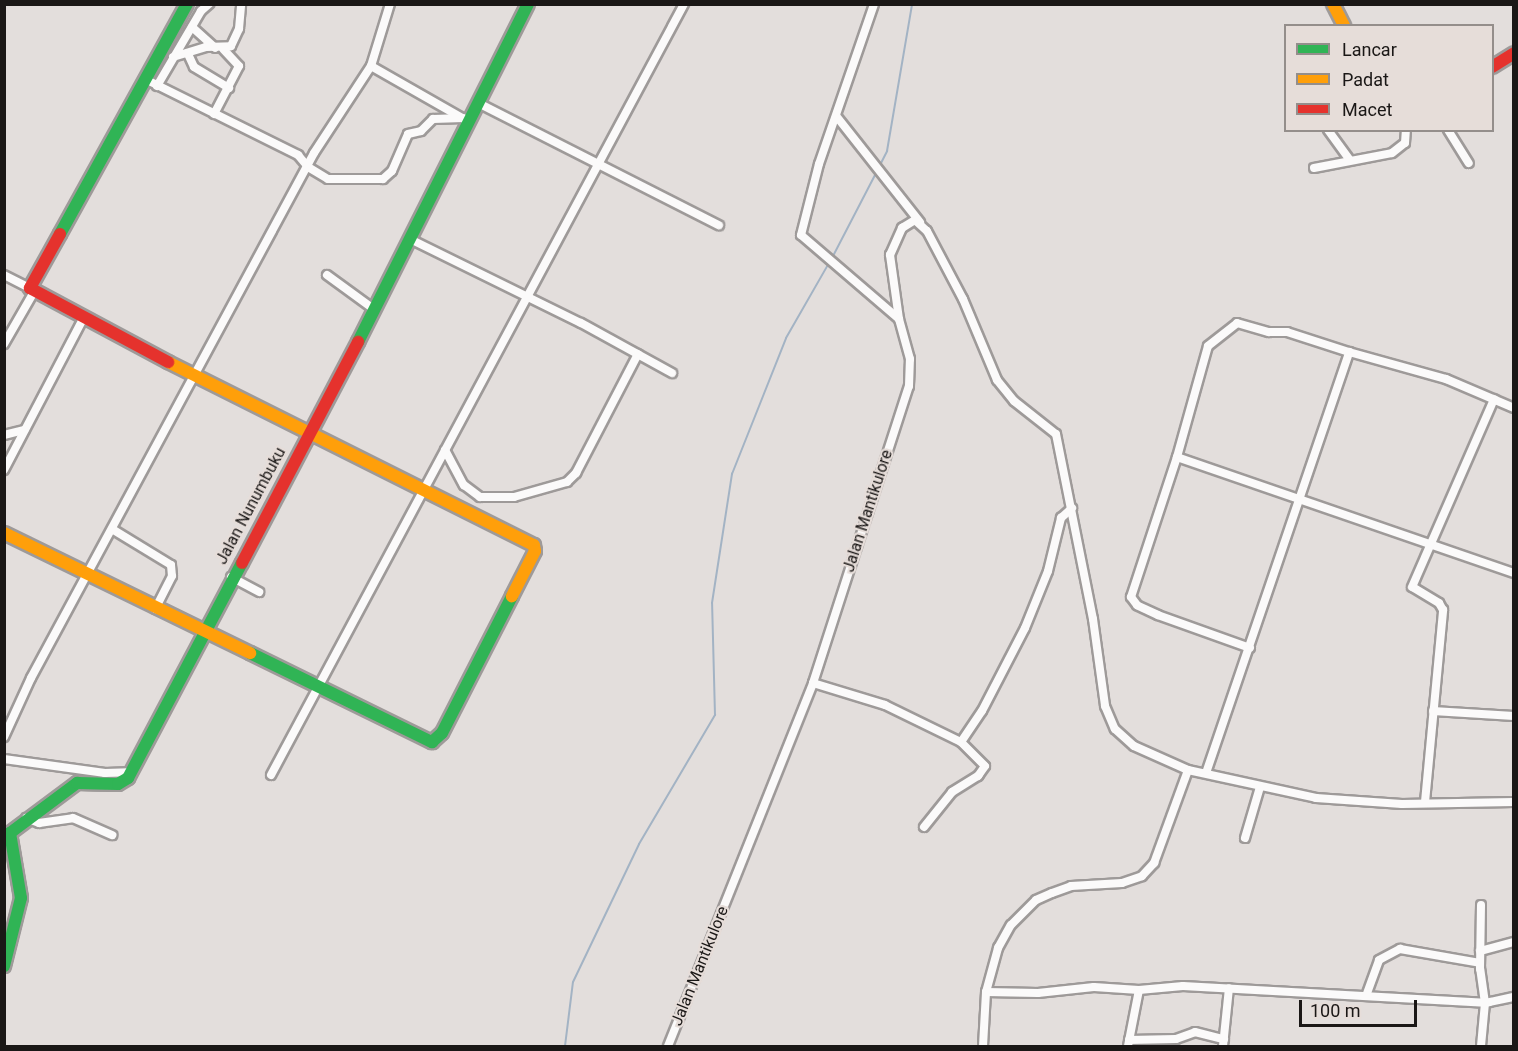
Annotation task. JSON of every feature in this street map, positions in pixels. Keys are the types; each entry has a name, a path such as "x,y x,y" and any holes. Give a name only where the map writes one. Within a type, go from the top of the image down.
{"street":[{"path":"152,83 173,57 201,11 209,4"},
{"path":"173,57 207,47 219,49 233,43 241,4"},
{"path":"4,736 87,574 308,167 370,66 390,4"},
{"name":"Jalan Nunumbuku","path":"129,772 412,240 467,121 480,104 528,4"},
{"path":"271,775 684,4"},
{"path":"874,4 801,228 805,242 899,319"},
{"path":"1333,4 1343,24"},
{"path":"4,344 32,289 152,83 185,6 201,11"},
{"path":"192,27 239,64 214,114"},
{"path":"1494,66 1514,53"},
{"path":"188,54 194,66 229,88"},
{"path":"370,66 467,121"},
{"path":"152,83 298,155 308,167 328,180 383,179 392,171 408,134 421,131 433,119 467,121"},
{"path":"480,104 720,225"},
{"path":"837,117 920,222 963,299 997,380 1014,401 1054,430 1072,508 1110,720 1134,746 1188,770 1316,798 1514,802"},
{"path":"1329,132 1350,160"},
{"path":"1314,168 1392,153 1405,143 1406,132"},
{"path":"1450,132 1469,163"},
{"name":"Jalan Mantikulore","path":"668,1047 813,683 909,386 910,359 899,319 890,255 906,223 920,222"},
{"path":"412,240 528,297 672,374"},
{"path":"4,275 83,319 311,430 536,548 442,733 432,742 203,633 4,533"},
{"path":"327,275 375,310"},
{"path":"4,470 83,319"},
{"path":"1250,648 1158,615 1137,605 1131,597 1177,457 1208,346 1229,326 1237,323 1269,332 1287,332 1349,352 1402,364 1514,408"},
{"path":"1206,773 1301,503 1349,352"},
{"path":"445,450 464,485 480,497 514,497 567,482 576,473 638,354"},
{"path":"1425,802 1443,610 1439,603 1412,587 1494,399"},
{"path":"4,435 24,430"},
{"path":"1177,457 1301,503 1514,573"},
{"path":"961,742 1020,639 1048,571 1061,518 1072,508"},
{"path":"112,529 171,565 171,576 155,609"},
{"path":"231,577 259,592"},
{"path":"813,683 885,705 961,742 985,766 978,776 952,792 924,827"},
{"path":"1433,711 1514,716"},
{"path":"4,759 105,773 129,772"},
{"path":"983,1047 986,992 998,948 1011,925 1036,900 1071,886 1122,883 1148,870 1161,846 1188,770"},
{"path":"4,966 21,898 9,838 26,818 67,788 77,783 123,783 129,772"},
{"path":"1245,838 1260,787"},
{"path":"26,818 39,823 73,818 112,835"},
{"path":"1480,1047 1485,1003 1480,963 1481,905"},
{"path":"1480,951 1514,942"},
{"path":"1366,996 1379,960 1400,949 1480,963"},
{"path":"986,992 1038,993 1094,987 1139,990 1182,986 1485,1003 1514,997"},
{"path":"1139,990 1129,1043 1176,1039 1195,1032 1224,1043 1229,988"}],"waterway":[{"path":"879,167 887,151 912,4"},
{"path":"832,258 876,173"},
{"path":"565,1046 573,982 639,844 715,715 712,603 732,474 786,338 829,263"}],"traffic: fast":[{"path":"60,234 187,4"},
{"path":"358,342 528,4"},
{"path":"4,966 21,898 10,833 77,783 118,784 128,778 242,563"},
{"path":"250,653 432,742 442,733 512,596"}],"traffic: slow":[{"path":"1333,4 1343,24"},
{"path":"168,362 534,545 535,551 512,596"},
{"path":"4,533 250,653"}],"traffic: jam":[{"path":"1494,66 1514,53"},
{"path":"60,234 30,288 168,362"},
{"path":"242,563 358,342"}]}
